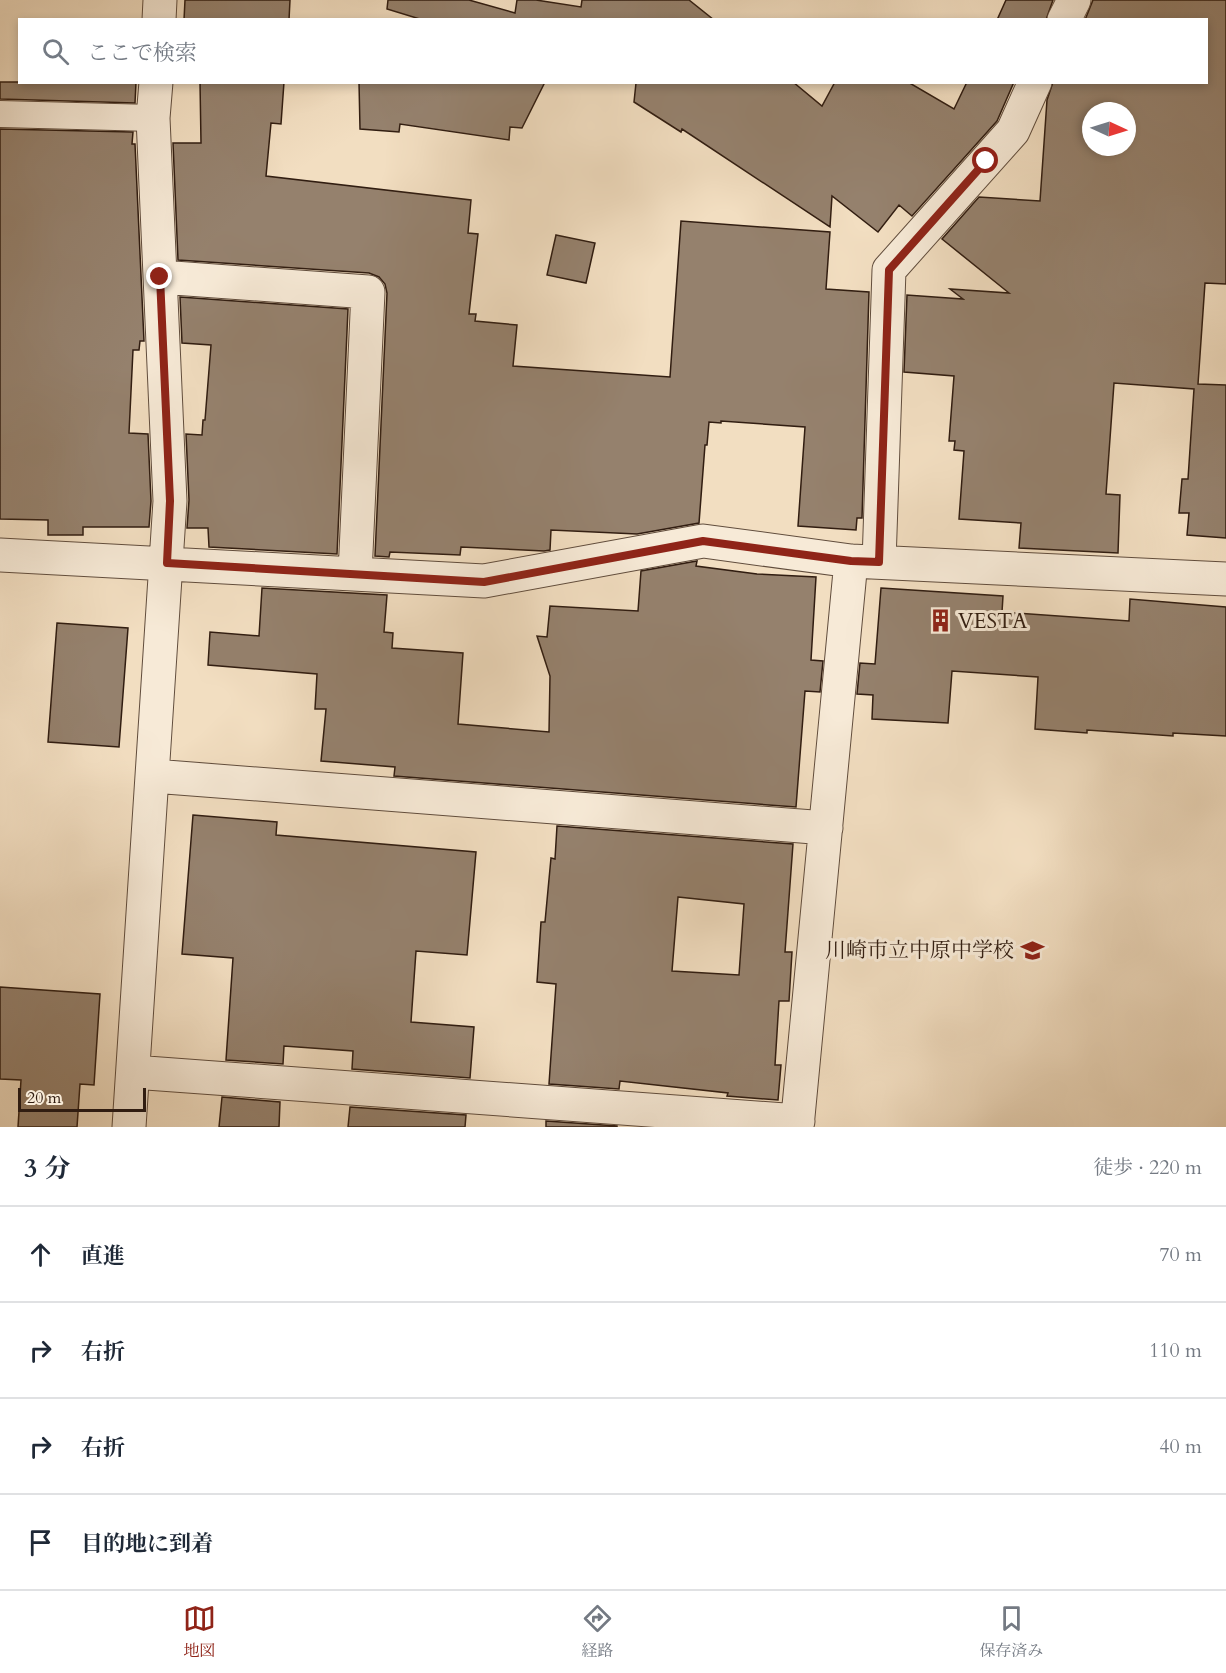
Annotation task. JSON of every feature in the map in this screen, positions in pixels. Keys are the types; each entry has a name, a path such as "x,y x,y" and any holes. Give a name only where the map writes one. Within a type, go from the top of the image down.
{"street":[{"path":"159,18 160,0"},
{"path":"1065,18 1074,0"},
{"path":"129,1127 170,501 153,118 156,84"},
{"path":"133,1072 798,1124 826,828 865,561 889,270 1012,131 1034,84"},
{"path":"160,277 368,292 355,574"},
{"path":"0,555 484,582 703,541 865,561 1226,579"},
{"path":"153,776 826,828"}],"lane":[{"path":"0,114 153,118"}],"building":[{"path":"185,0 290,0 289,18 184,18"},
{"path":"388,0 469,0 515,13 517,0 536,0 581,7 582,0 689,0 712,18 416,18 387,9"},
{"path":"1006,0 1053,0 1047,18 998,18"},
{"path":"1093,0 1226,0 1226,284 1205,283 1198,384 1226,385 1226,538 1187,535 1189,513 1179,513 1182,479 1188,479 1194,389 1114,383 1106,494 1120,495 1118,553 1019,548 1021,523 959,519 964,451 954,450 955,441 949,441 954,376 904,372 907,295 963,299 950,289 1009,293 942,239 979,197 1040,201 1047,100 1052,84 1208,84 1208,18 1086,18"},
{"path":"0,82 136,84 135,103 0,99"},
{"path":"200,84 284,84 281,124 271,123 266,176 471,200 468,233 478,234 469,314 476,314 475,321 517,325 513,366 670,377 681,221 830,232 826,289 869,292 862,518 857,518 856,530 798,526 805,427 721,421 721,423 709,422 699,523 637,534 551,530 550,550 544,551 461,547 460,555 390,552 389,557 375,556 387,293 385,284 379,277 369,273 178,260 173,143 201,143"},
{"path":"359,84 544,84 522,128 510,127 509,140 400,124 399,132 360,129"},
{"path":"636,84 795,84 822,106 834,84 911,84 954,109 966,84 1013,84 997,121 912,216 899,205 878,232 832,196 830,227 682,129 681,132 634,102"},
{"path":"0,129 133,132 144,341 140,341 139,350 133,350 129,433 148,434 151,501 149,527 83,527 83,535 48,535 48,520 0,519"},
{"path":"556,235 595,243 586,283 547,275"},
{"path":"180,297 348,309 337,554 209,547 208,528 187,528 189,500 186,434 202,435 211,345 182,343"},
{"path":"697,561 696,566 757,574 816,577 811,660 823,661 820,692 805,691 796,807 394,776 395,767 321,761 326,709 315,709 317,674 208,665 210,632 259,636 262,588 387,595 384,632 393,633 392,648 463,653 458,724 549,732 550,676 537,636 547,637 550,606 638,611 641,571"},
{"path":"881,588 1003,596 1002,612 1129,621 1130,599 1226,607 1226,736 1173,733 1173,736 1087,730 1087,733 1035,729 1038,677 952,671 948,723 872,719 873,695 857,694 860,663 875,664"},
{"path":"57,623 128,628 119,747 48,742"},
{"path":"193,815 277,822 276,835 476,852 467,955 416,951 411,1022 474,1027 470,1078 352,1069 353,1051 284,1046 283,1064 226,1060 233,958 182,954"},
{"path":"557,826 793,844 785,952 792,952 789,1001 779,1001 775,1065 781,1065 778,1100 727,1096 728,1093 620,1081 619,1089 549,1084 556,984 537,982 541,922 545,922 551,858 555,859","holes":["678,897 744,904 739,975 672,971"]},
{"path":"0,987 100,994 94,1085 80,1084 77,1127 18,1127 21,1080 0,1079"},
{"path":"222,1097 280,1102 279,1127 219,1127"},
{"path":"350,1107 466,1115 465,1127 348,1127"},
{"path":"546,1121 617,1126 617,1127 546,1127"}],"place":[{"name":"VESTA","path":"940,621"},
{"name":"川崎市立中原中学校","path":"1032,950"}],"route":[{"path":"160,277 170,501 167,563 484,582 703,541 851,561 879,562 889,270 986,161"}]}
